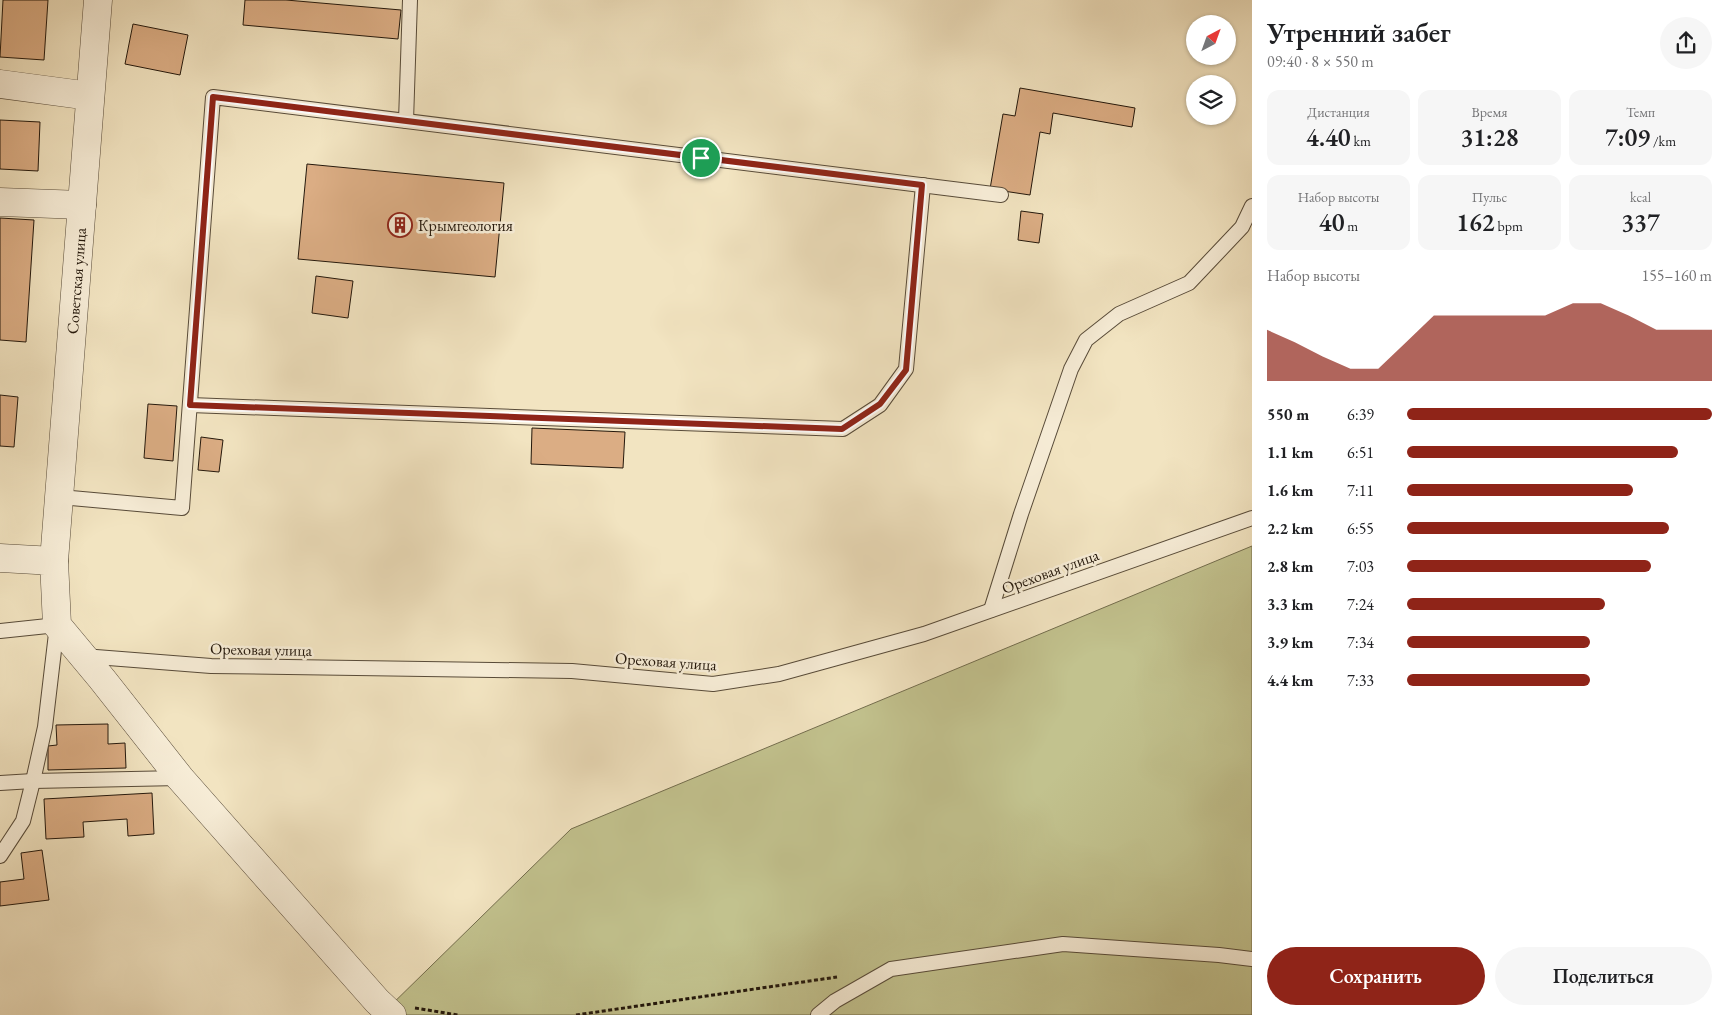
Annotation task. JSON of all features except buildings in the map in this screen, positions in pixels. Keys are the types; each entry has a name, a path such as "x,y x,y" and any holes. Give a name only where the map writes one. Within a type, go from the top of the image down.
{"street":[{"name":"Советская улица","path":"57,625 54,561 98,0"},
{"path":"0,84 90,96"},
{"path":"0,202 82,205"},
{"path":"0,558 54,561"},
{"path":"57,625 180,778 384,1010"}],"lane":[{"path":"406,122 410,0"},
{"path":"60,497 182,508 213,97 1001,195"},
{"path":"190,405 842,429 880,404 906,370 922,185"},
{"path":"991,610 1021,514 1071,369 1086,340 1119,314 1189,284 1242,227 1252,206"},
{"name":"Ореховая улица","path":"82,656 211,666 572,671 713,684 779,674 924,634 1252,518"},
{"path":"0,631 57,625 45,727 33,781 23,821 0,856"},
{"path":"0,784 33,781 180,778"},
{"path":"818,1015 835,1001 890,969 1063,944 1252,959"}],"path":[{"path":"576,1015 844,976"}],"green space":[{"path":"1252,546 1252,1015 381,1015 571,829"}],"place":[{"name":"Крымгеология","path":"400,225"}],"route":[{"path":"213,97 701,158 922,185 906,370 880,404 842,429 190,405 213,97"}]}
